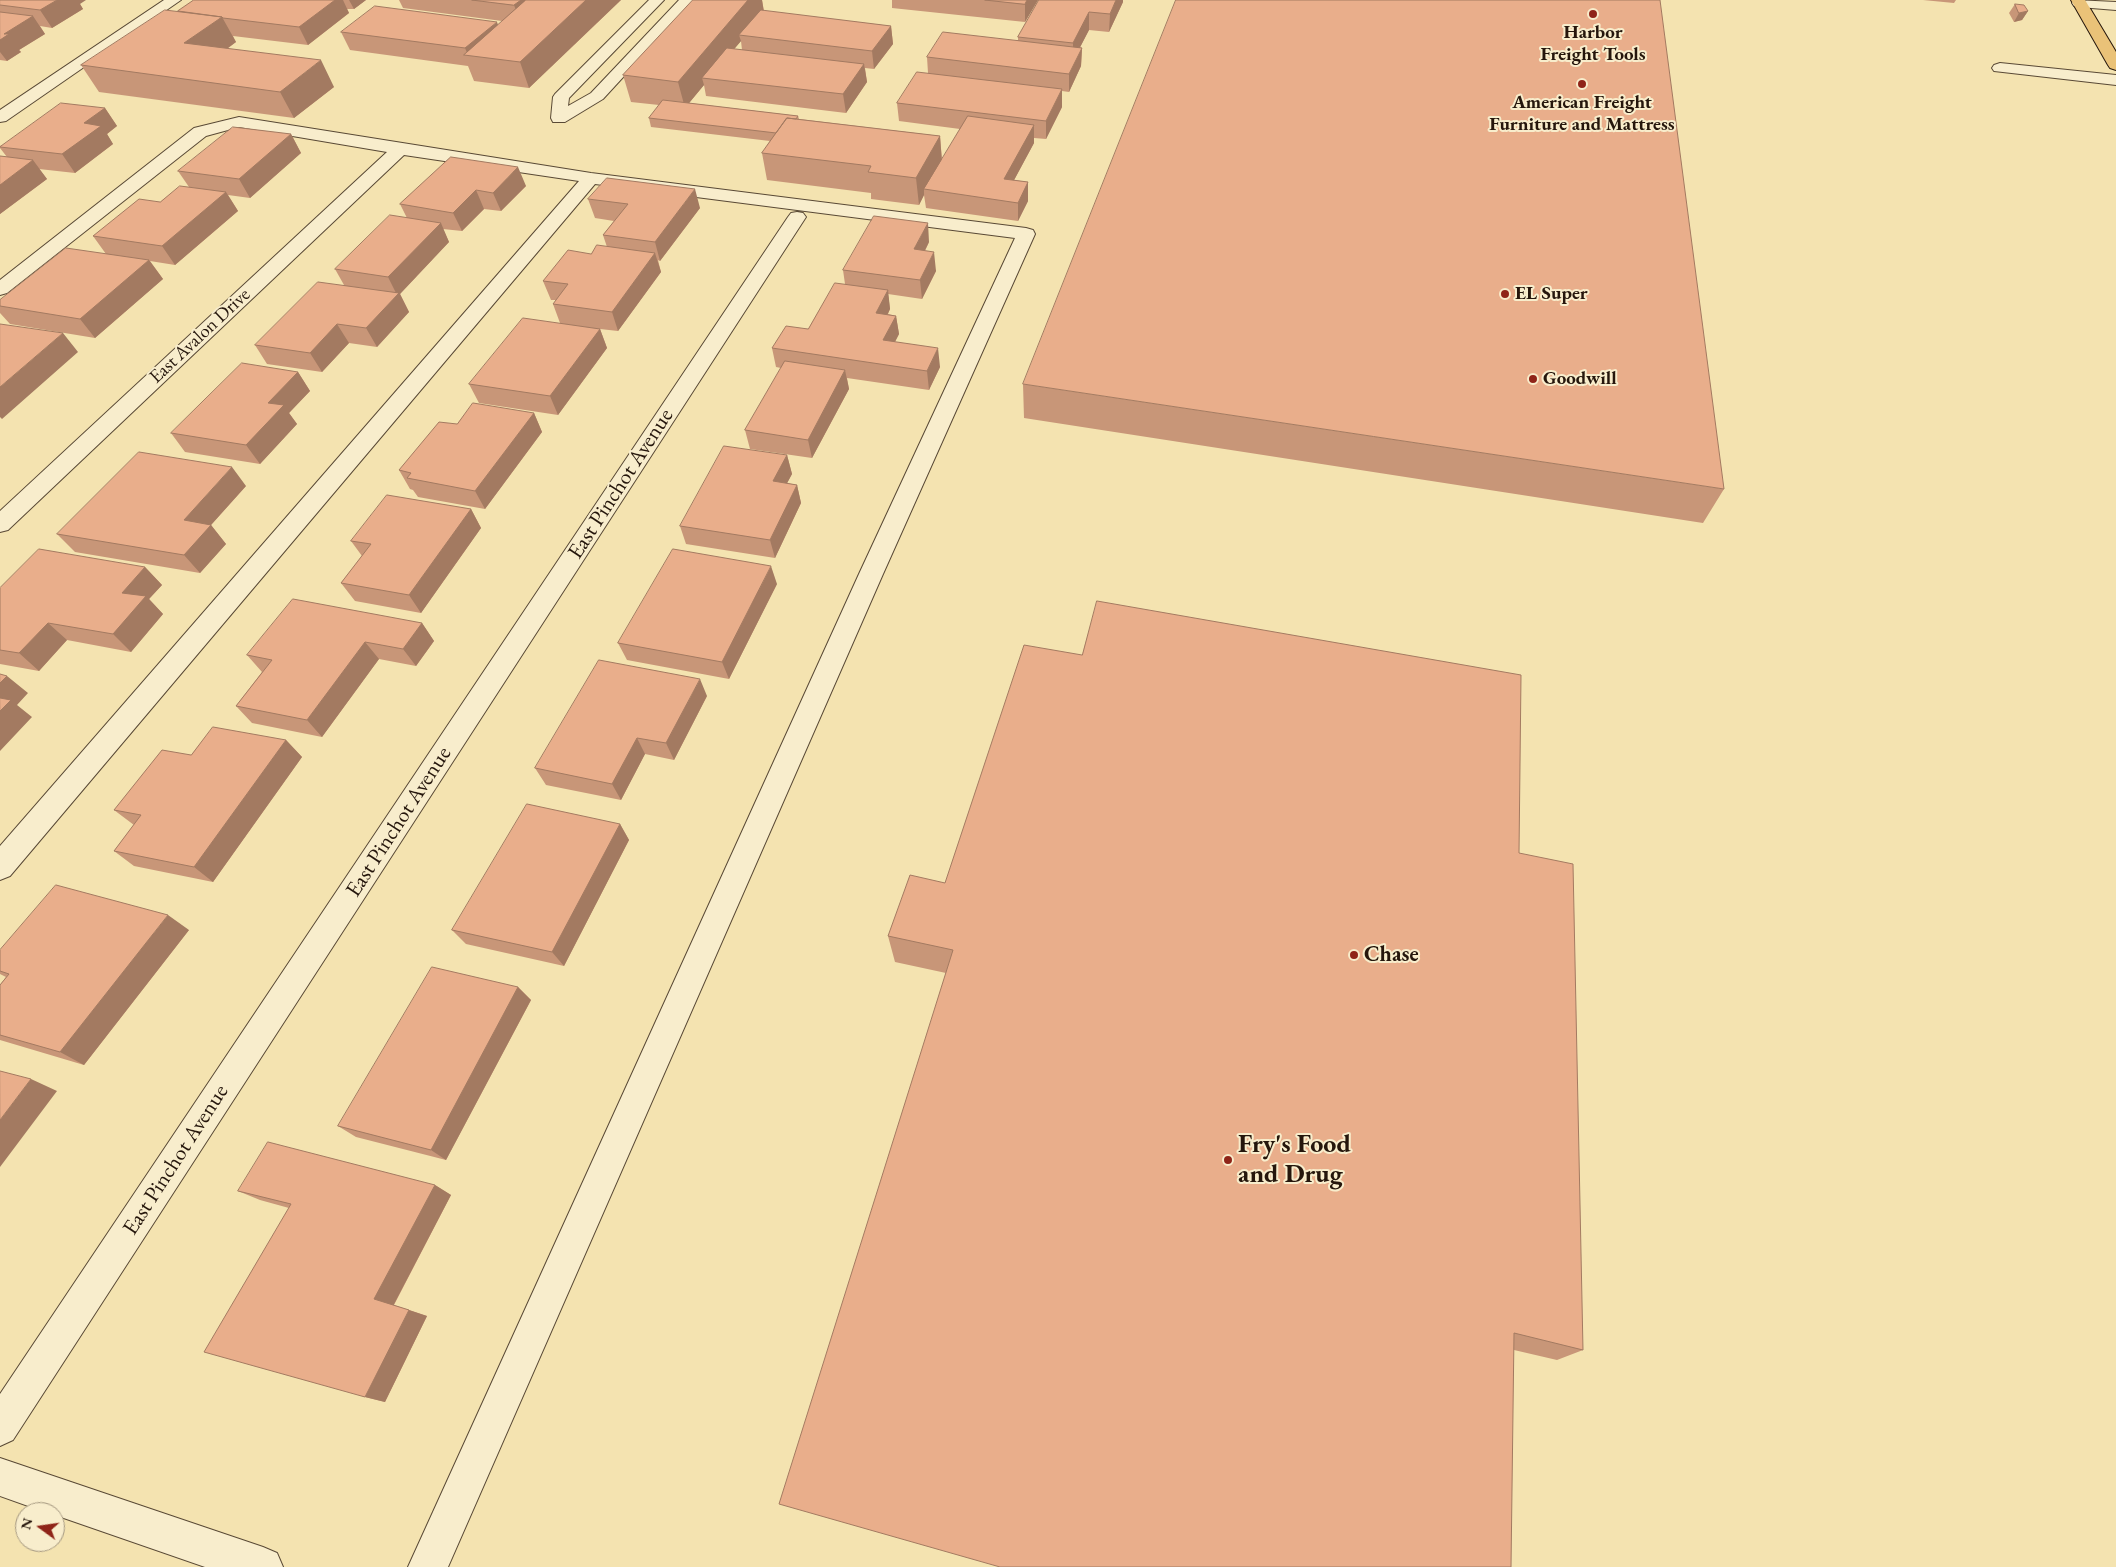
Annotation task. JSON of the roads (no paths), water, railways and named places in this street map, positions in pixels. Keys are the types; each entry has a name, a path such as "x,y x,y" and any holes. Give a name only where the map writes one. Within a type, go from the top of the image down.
{"main road":[{"path":"2078,1 2111,47 2116,64"}],"street":[{"path":"0,117 174,0"},
{"path":"657,0 561,97 559,118 597,96 687,0"},
{"path":"2078,1 2116,6"},
{"path":"2000,68 2116,80"},
{"path":"0,289 200,132 239,122 591,178 1026,234 871,574 428,1567"},
{"name":"East Avalon Drive","path":"0,524 400,149"},
{"path":"0,868 591,178"},
{"name":"East Pinchot Avenue","path":"0,1427 797,217"},
{"path":"0,1477 264,1567"}],"place":[{"name":"Harbor Freight Tools","path":"1593,14"},
{"name":"American Freight Furniture and Mattress","path":"1582,84"},
{"name":"EL Super","path":"1505,294"},
{"name":"Goodwill","path":"1533,379"},
{"name":"Chase","path":"1354,955"},
{"name":"Fry's Food and Drug","path":"1228,1160"}]}
